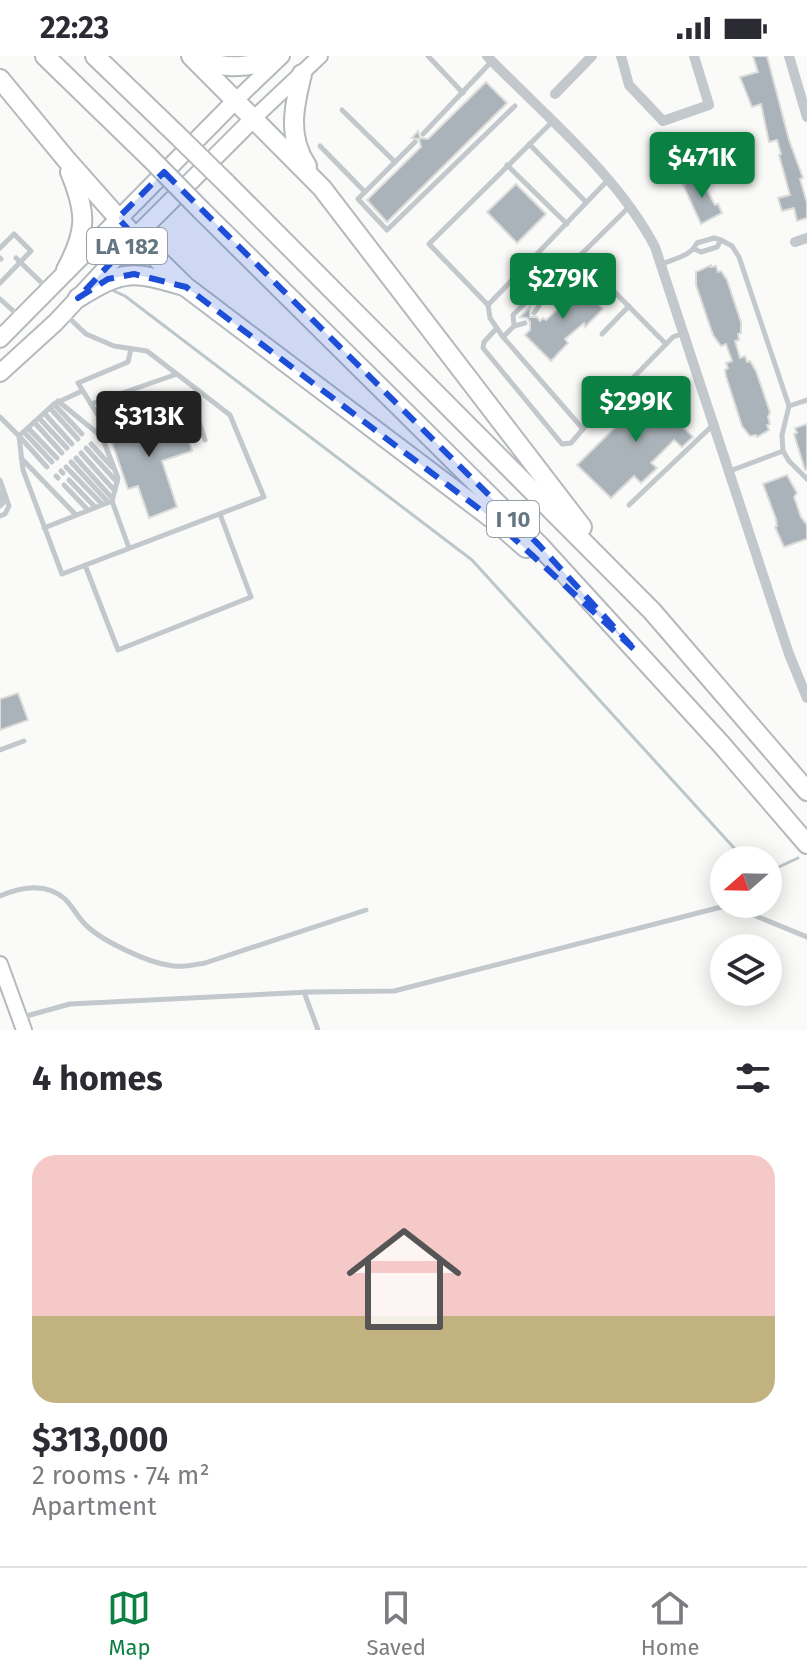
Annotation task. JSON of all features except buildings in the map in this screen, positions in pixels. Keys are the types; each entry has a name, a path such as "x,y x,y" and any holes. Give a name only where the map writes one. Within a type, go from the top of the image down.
{"highway":[{"name":"I 10","path":"45,56 539,545 807,844"},
{"name":"I 10","path":"95,56 226,183 652,611 807,791"},
{"path":"191,56 322,188"},
{"path":"200,56 206,61 221,64 251,65 279,58"},
{"path":"312,63 294,105 294,130 302,158 532,464 652,611"},
{"name":"LA 182","path":"0,79 118,218"},
{"path":"65,158 80,195 83,221 79,246 66,270"},
{"path":"118,218 186,287 494,520 636,651"},
{"path":"78,298 108,279 134,274 148,275 186,287"}],"main road":[{"path":"118,218 279,58"},
{"path":"279,58 275,84 283,92"},
{"path":"254,118 312,63"},
{"name":"LA 182","path":"0,373 64,313 254,118"},
{"name":"LA 182","path":"0,339 118,218"},
{"path":"1,968 22,1024"}],"street":[{"path":"555,94 592,56"},
{"path":"621,56 629,85 663,121 709,105 694,56"},
{"path":"789,56 807,117"},
{"path":"492,58 608,180 643,223 662,264 789,654 807,698"},
{"path":"795,242 807,238"}],"lane":[{"path":"428,56 463,93"},
{"path":"423,134 492,58"},
{"path":"415,142 358,199 387,230 515,106"},
{"path":"342,110 395,162"},
{"path":"552,122 429,244 488,305 496,329 583,429"},
{"path":"529,144 586,202"},
{"path":"320,146 365,192"},
{"path":"507,165 567,224"},
{"path":"488,305 608,180"},
{"path":"514,326 513,315 530,298 538,297 630,206"},
{"path":"1,279 31,251 14,234 2,247 9,251"},
{"path":"662,264 694,249 697,243 710,239 732,246 739,257 789,406 782,435 783,451 807,479"},
{"path":"580,257 666,344"},
{"path":"18,260 48,289"},
{"path":"534,313 539,306 538,297"},
{"path":"0,299 21,318"},
{"path":"602,334 629,306"},
{"path":"64,313 86,334 114,346 147,351 230,415 264,497 62,574 21,458 24,432 54,404 82,391"},
{"path":"503,337 514,326 525,323"},
{"path":"496,329 484,342 483,348 562,444 571,443 673,337 684,333"},
{"path":"113,422 104,425 78,383 128,362 131,349"},
{"path":"91,404 178,374"},
{"path":"124,418 200,391"},
{"path":"124,393 131,415"},
{"path":"190,395 205,440"},
{"path":"789,406 807,400"},
{"path":"120,405 127,402"},
{"path":"54,404 80,436"},
{"path":"44,528 109,501 117,482 102,437 54,404"},
{"path":"97,414 109,409"},
{"path":"0,417 60,455"},
{"path":"39,418 60,455"},
{"path":"39,418 60,455"},
{"path":"629,505 714,424"},
{"path":"24,432 60,455"},
{"path":"115,470 89,446 117,482"},
{"path":"730,472 783,451"},
{"path":"21,458 76,515"},
{"path":"66,467 109,501 129,548"},
{"path":"66,467 115,491"},
{"path":"66,467 109,501"},
{"path":"0,480 9,506 0,516"},
{"path":"88,510 66,482 95,507"},
{"path":"0,489 3,503 0,506"},
{"path":"85,565 118,650 251,597 220,514"},
{"path":"0,750 24,741"},
{"path":"0,896 30,887 55,893 65,899 87,927 99,936 164,965 182,967 205,963 366,910"},
{"path":"22,1024 70,1004 304,992 394,991 729,905 807,937"},
{"path":"304,992 318,1030"}],"highlighted area":[{"path":"164,172 539,545 636,651 494,520 186,287 134,274 108,279 78,298 135,237 118,218"}],"waterway":[{"path":"114,291 125,296 472,560 732,846"},
{"path":"782,865 798,858"}]}
